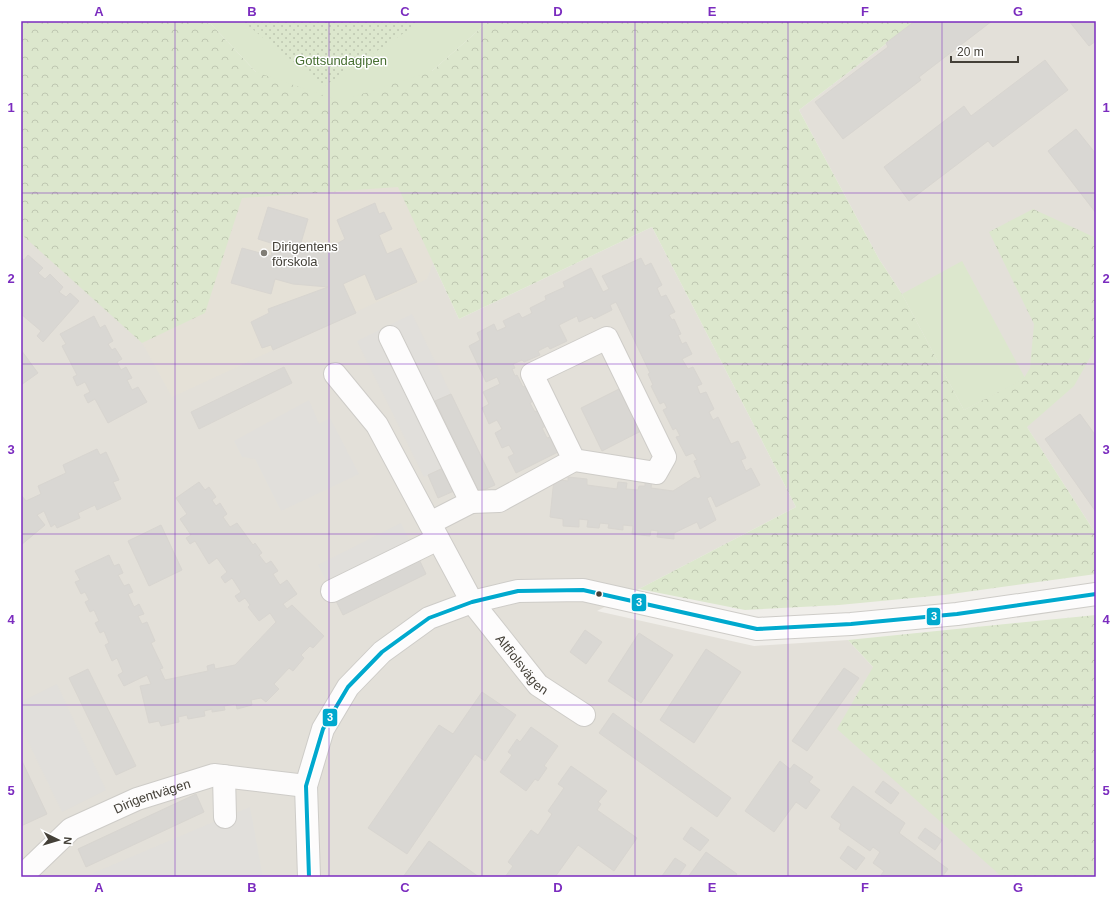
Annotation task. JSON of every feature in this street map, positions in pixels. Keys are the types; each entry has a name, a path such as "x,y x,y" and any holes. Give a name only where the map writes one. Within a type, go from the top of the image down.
{"street":[{"path":"390,337 471,502"},
{"path":"332,592 434,531 471,502 499,501 574,460 656,473 665,457 607,338 532,374 574,460"},
{"name":"Altfiolsvägen","path":"335,374 377,425 472,602 538,685 584,715"},
{"path":"309,877 306,786 323,729 348,687 382,652 430,618 472,602 518,591 582,590 757,629 851,624 957,614 1096,594"},
{"name":"Dirigentvägen","path":"21,877 71,829 137,799 214,775 306,786"},
{"path":"224,776 225,817"}],"shaded area":[{"path":"916,21 1096,21 1096,534 1003,390 964,410 902,294 879,259 799,110"},
{"name":"Dirigentens förskola","path":"431,97 466,169 427,279 172,397 79,227"},
{"path":"398,187 459,319 652,227 796,507 597,611 754,646 848,640 873,667 1044,877 21,877 21,234"},
{"path":"412,314 495,485 459,502 443,468 424,477 357,341"},
{"path":"309,400 319,424 330,418 359,474 281,511 255,459 242,457 234,441"},
{"path":"401,523 418,557 335,599 318,565"},
{"path":"57,684 106,790 62,812 21,727 21,702"},
{"path":"250,807 263,877 84,877 225,817"}],"green space":[{"path":"21,21 199,21 211,24 256,72 432,71 489,21 916,21 799,110 879,259 902,294 964,410 1024,378 1030,368 1034,324 989,232 1033,209 1094,237 1096,241 1096,347 1074,386 1027,427 1096,534 1096,574 944,595 839,605 745,610 639,589 796,507 652,227 459,319 398,187 242,198 205,313 142,343 21,234"},
{"name":"Gottsundagipen","path":"199,21 489,21 432,71 340,101 256,72 211,24"},
{"path":"242,21 422,21 324,86"},
{"path":"962,261 1025,378 964,410 902,294"},
{"path":"1096,615 1096,877 1002,877 837,729 873,667 848,640"}],"building":[{"path":"915,21 992,21 919,77 921,80 843,139 815,102 888,47 886,43"},
{"path":"1069,21 1096,21 1096,41 1089,46"},
{"path":"1045,60 1068,90 993,147 988,141 909,201 884,167 964,106 971,116"},
{"path":"1076,129 1096,154 1096,213 1048,151"},
{"path":"375,203 379,214 384,212 392,229 379,235 387,254 401,248 417,282 376,300 365,274 343,284 356,313 273,350 271,345 262,348 251,322 269,313 268,309 328,287 293,284 275,279 271,294 231,283 242,248 271,256 274,244 258,239 268,207 308,219 300,246 309,249 319,243 330,248 345,239 337,220"},
{"path":"28,255 43,268 38,273 45,279 50,274 63,287 59,292 66,297 70,293 79,301 43,342 37,336 41,331 21,314 21,257 24,260"},
{"path":"641,258 645,266 651,263 662,285 657,288 661,297 666,295 675,312 669,315 672,320 674,319 681,334 678,335 682,344 686,342 692,354 682,359 688,369 693,367 702,384 697,386 700,394 706,392 714,409 709,412 713,420 718,417 731,444 738,441 746,458 741,460 746,471 751,468 760,485 716,507 711,496 707,498 716,520 700,529 697,522 674,533 674,539 657,537 658,531 651,530 650,536 632,534 633,526 623,525 623,530 608,528 609,524 600,523 599,528 587,527 588,520 579,519 579,527 563,526 563,519 550,517 554,479 568,481 568,477 587,479 587,485 617,489 618,482 627,483 626,489 638,490 639,486 645,486 645,480 652,481 651,488 673,491 695,477 698,479 701,477 694,461 697,460 693,453 686,456 676,437 680,436 676,428 673,430 663,410 667,408 664,402 660,404 651,386 653,385 648,374 650,373 616,302 610,305 612,310 594,319 592,316 579,322 577,316 559,325 567,341 550,349 548,346 538,351 540,355 524,362 522,360 513,364 515,368 512,369 515,376 517,375 523,387 525,386 533,401 530,403 535,412 538,410 546,426 542,428 547,438 551,437 558,452 516,473 508,457 514,454 509,445 502,448 495,433 502,429 497,420 489,424 482,408 489,404 483,392 500,384 497,377 486,382 469,346 480,340 477,333 494,324 497,331 506,327 503,321 519,313 522,318 532,313 530,308 546,300 545,296 565,287 563,282 591,268 603,292 609,289 602,276"},
{"path":"94,316 100,328 105,325 113,341 108,344 112,350 115,348 122,359 117,362 121,370 126,367 132,378 127,380 132,390 138,387 147,402 108,423 95,399 88,403 84,395 90,392 85,382 77,386 73,377 77,375 62,346 66,344 60,334"},
{"path":"21,350 38,373 21,385"},
{"path":"284,367 292,383 199,429 191,412"},
{"path":"623,387 645,429 602,451 581,408"},
{"path":"451,394 495,485 479,492 435,401"},
{"path":"1080,414 1096,436 1096,512 1045,439"},
{"path":"97,449 100,455 106,452 119,480 113,482 121,499 97,510 95,505 78,513 80,518 57,528 55,524 51,527 44,511 37,515 45,525 21,545 21,495 26,501 41,494 38,486 66,473 63,465"},
{"path":"443,468 454,491 438,498 428,475"},
{"path":"199,482 205,490 209,487 216,497 212,500 216,506 220,503 227,514 223,517 230,527 237,523 253,545 255,543 262,553 259,555 266,564 271,561 278,571 273,574 280,585 287,580 297,594 283,604 287,609 292,605 324,636 313,648 310,646 301,655 304,658 293,671 289,668 274,684 279,689 266,702 261,698 251,700 252,705 237,709 236,704 224,706 225,710 212,712 212,709 204,711 205,716 188,719 187,715 178,717 179,722 161,726 159,721 149,723 140,686 151,684 147,675 124,686 118,675 123,672 117,658 112,661 105,645 109,643 104,631 100,633 95,623 99,621 94,610 90,612 85,602 89,600 85,592 81,594 75,582 80,580 75,571 109,555 114,566 119,564 123,573 118,575 124,586 129,584 133,592 128,594 134,607 139,604 144,614 138,616 142,624 147,622 155,641 151,643 163,668 160,669 165,680 208,671 207,666 214,664 215,669 235,665 276,622 270,613 259,621 248,607 250,605 245,598 239,602 235,596 241,592 232,578 225,583 221,577 227,572 217,558 209,564 195,541 190,544 186,538 191,535 180,519 187,514 176,498"},
{"path":"161,525 182,570 149,586 128,541"},
{"path":"418,557 426,574 343,615 335,599"},
{"path":"585,630 602,642 586,664 570,652"},
{"path":"639,633 673,655 641,703 608,681"},
{"path":"706,649 741,672 694,743 660,720"},
{"path":"844,668 859,678 807,751 792,741"},
{"path":"88,669 136,766 116,775 69,678"},
{"path":"482,692 516,715 485,761 475,754 407,854 368,828 439,725 453,734"},
{"path":"613,713 731,798 717,817 599,733"},
{"path":"531,727 558,746 544,766 547,768 538,781 535,779 526,791 500,772 512,755 508,752 517,739 520,742"},
{"path":"21,759 47,814 21,826"},
{"path":"780,761 790,769 794,764 813,777 809,782 820,790 806,809 796,802 774,832 745,811"},
{"path":"571,766 607,791 598,802 601,804 597,810 637,838 614,871 578,845 555,877 505,877 513,866 508,862 531,830 538,835 552,814 548,811 564,788 558,784"},
{"path":"883,781 899,793 891,804 875,792"},
{"path":"853,786 905,823 899,833 948,869 942,877 884,877 881,875 884,871 873,863 880,852 873,847 870,851 839,829 841,824 831,817"},
{"path":"196,794 204,812 86,867 78,849"},
{"path":"691,827 709,840 700,851 683,839"},
{"path":"925,828 942,840 935,850 918,838"},
{"path":"429,841 479,877 403,877"},
{"path":"848,846 865,858 856,870 840,858"},
{"path":"706,852 737,874 735,877 688,877"},
{"path":"675,858 686,865 678,877 662,876"}],"transit line":[{"name":"3","path":"309,877 306,786 323,729 348,687 382,652 429,618 472,602 518,591 583,590 757,629 851,624 957,614 1096,594"}],"place":[{"name":"Dirigentens förskola","path":"264,253"}]}
